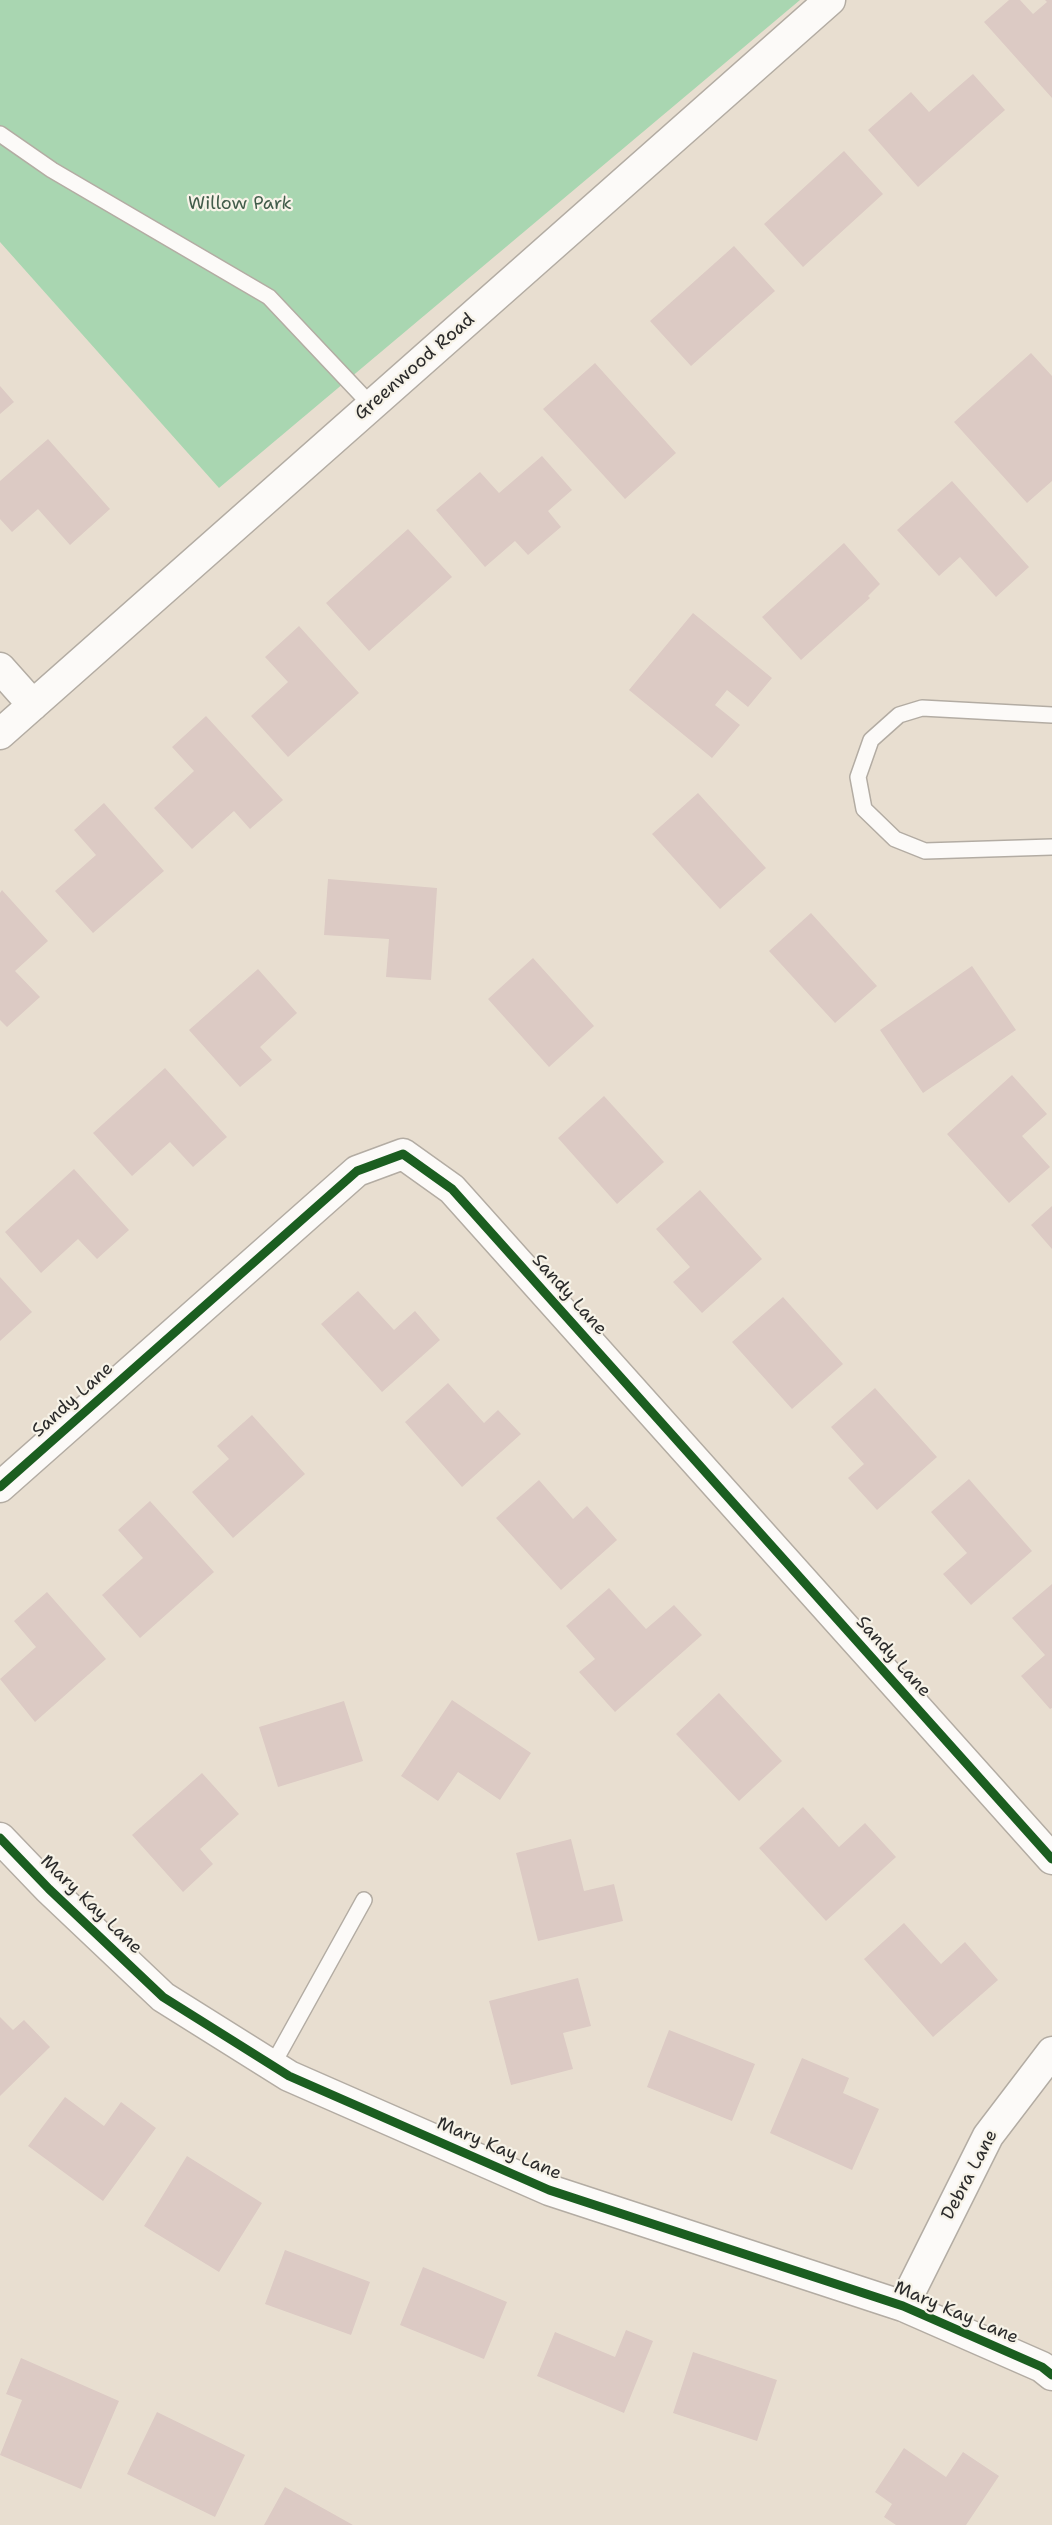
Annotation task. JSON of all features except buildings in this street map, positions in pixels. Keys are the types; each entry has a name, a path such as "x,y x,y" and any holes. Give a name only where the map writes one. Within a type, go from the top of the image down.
{"street":[{"name":"Greenwood Road","path":"0,734 830,0"},
{"path":"0,668 33,705"},
{"name":"Sandy Lane","path":"0,1487 357,1171 403,1154 452,1189 1052,1859"},
{"name":"Mary Kay Lane","path":"2,1843 163,1996 289,2076 549,2190 903,2306 1042,2367 1052,2375"},
{"name":"Debra Lane","path":"903,2306 988,2136 1052,2052"}],"lane":[{"path":"0,134 52,170 269,297 371,405"},
{"path":"1052,715 922,708 899,716 871,740 858,777 864,809 895,839 925,851 1052,847"},
{"path":"272,2066 364,1900"}],"green space":[{"name":"Willow Park","path":"0,0 800,0 219,488 0,242"}],"cycle path":[{"path":"0,1487 357,1171 403,1154 452,1189 1052,1859"},
{"path":"0,1838 49,1889 163,1997 289,2076 549,2190 903,2306 1042,2367 1052,2375"}]}
